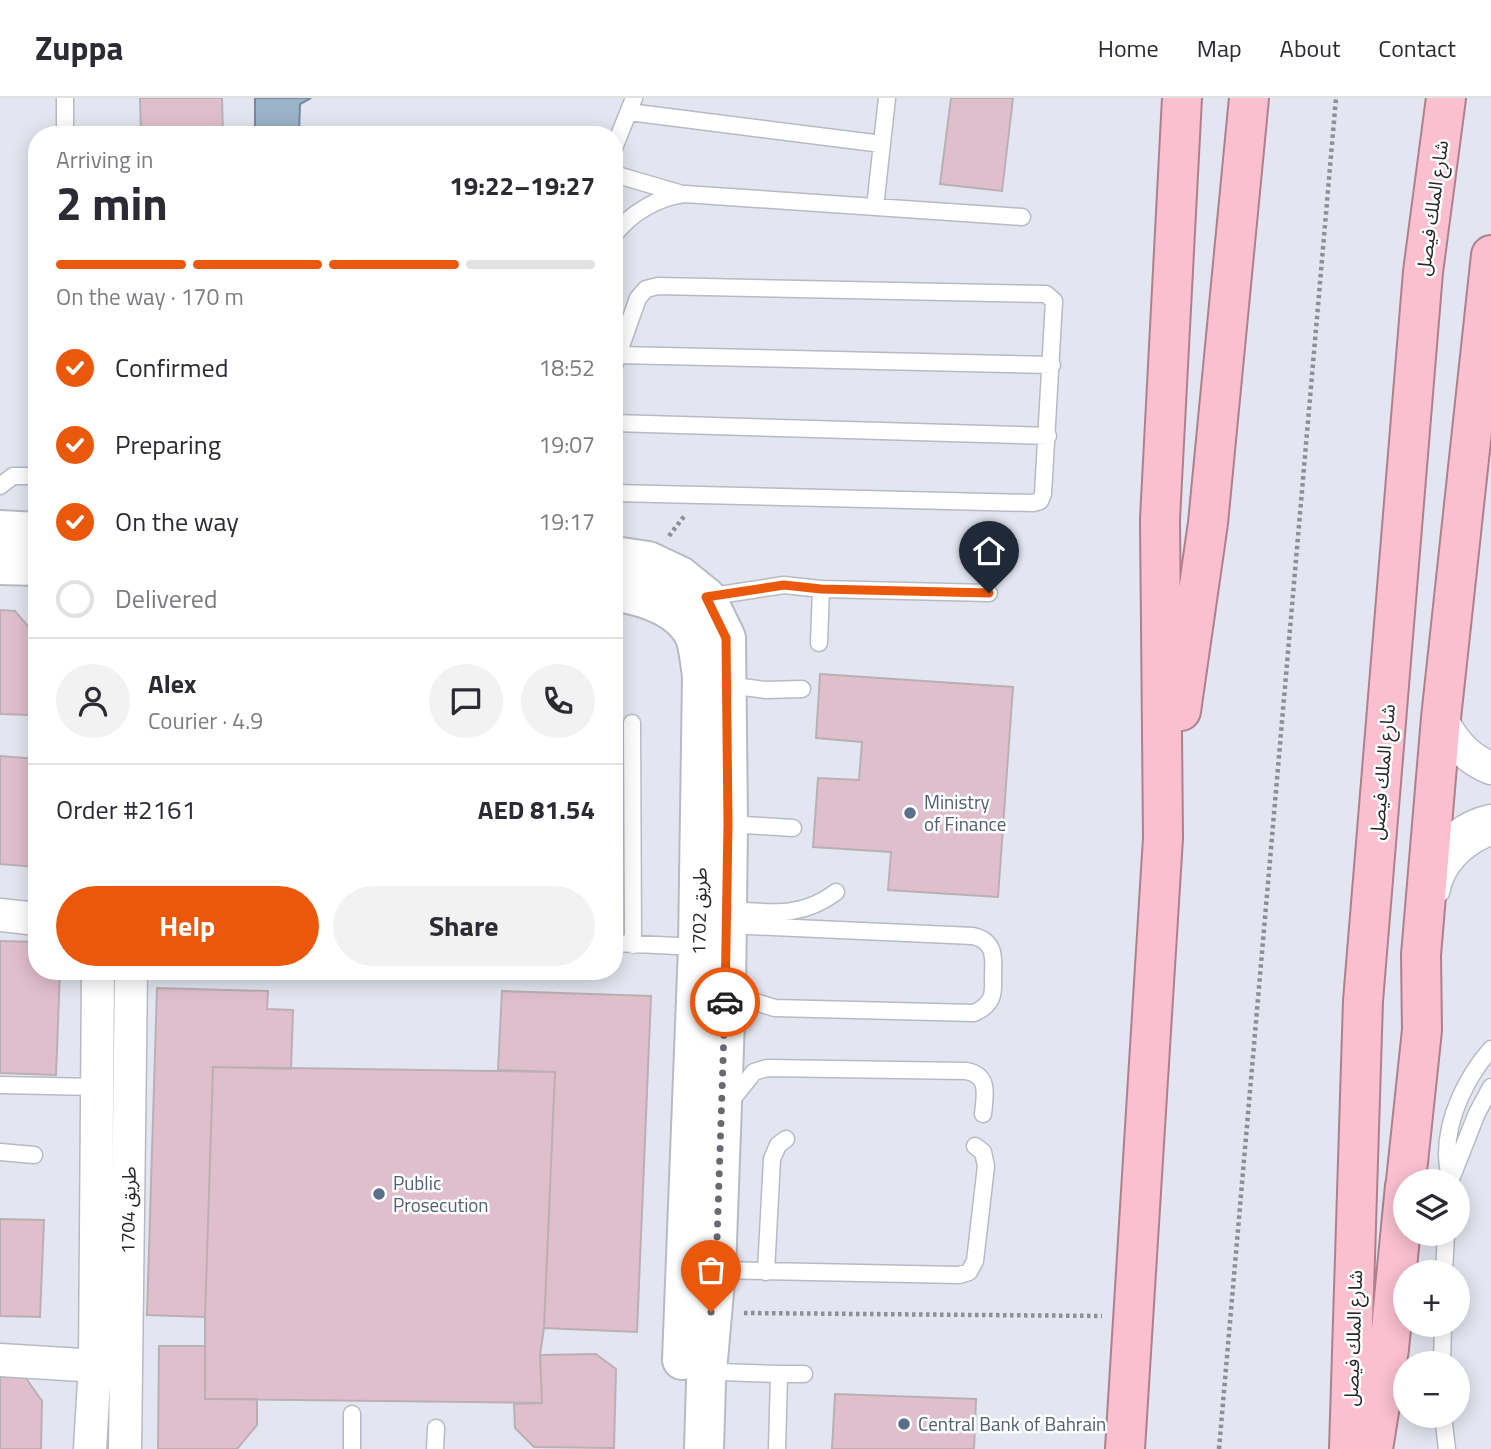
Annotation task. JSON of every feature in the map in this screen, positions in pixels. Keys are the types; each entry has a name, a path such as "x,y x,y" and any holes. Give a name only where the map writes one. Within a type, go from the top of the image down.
{"highway":[{"path":"1125,1449 1163,838 1160,519 1182,98"},
{"path":"1163,838 1208,523 1249,98"},
{"name":"شارع الملك فيصل","path":"1349,1449 1363,1001 1423,272 1446,98"},
{"path":"1407,1169 1422,1030 1421,955 1441,718 1491,255"},
{"path":"1373,1449 1389,1349 1400,1246"}],"street":[{"path":"0,530 28,532"},
{"name":"طريق 1702","path":"631,558 680,576 706,597 726,638 728,824 678,1449"},
{"path":"0,565 28,566"},
{"name":"طريق 1702","path":"623,594 660,604 683,620 695,636 702,676 726,993 716,1270 706,1382 704,1449"},
{"path":"1441,718 1457,744 1468,755 1491,768"},
{"path":"1428,872 1437,856 1450,842 1465,831 1491,821"},
{"path":"0,915 28,918"},
{"name":"طريق 1704","path":"98,980 96,1087 111,1367 125,1449"},
{"name":"طريق 1704","path":"90,1449 111,1367 131,980"},
{"path":"0,1360 111,1367"}],"lane":[{"path":"65,98 65,126"},
{"path":"875,207 887,98"},
{"path":"623,126 631,105 882,144"},
{"path":"623,177 685,194"},
{"path":"623,227 652,204 668,196 685,194 1022,217"},
{"path":"623,326 642,293 658,286 1046,294 1054,301 1048,436 1043,494 1040,500 1033,503 623,493"},
{"path":"623,361 1052,365"},
{"path":"623,423 1048,436"},
{"path":"0,486 13,476 28,476"},
{"path":"706,597 784,585 821,589 989,593"},
{"path":"819,643 821,589"},
{"path":"727,685 766,690 802,689"},
{"path":"632,723 633,945"},
{"path":"728,824 793,828"},
{"path":"1421,955 1434,926 1443,883 1449,871 1466,851 1491,837"},
{"path":"720,932 807,909 836,892"},
{"path":"807,909 809,930"},
{"path":"623,944 633,945 720,932 809,930 981,938 993,950 992,997 981,1009 966,1013 775,1008 726,993"},
{"path":"1449,1169 1447,1153 1450,1126 1469,1081 1491,1049"},
{"path":"721,1113 754,1072 767,1068 973,1072 983,1080 985,1086 983,1114"},
{"path":"0,1085 96,1087"},
{"path":"1455,1169 1477,1113 1491,1087"},
{"path":"766,1272 772,1159 778,1145 786,1139"},
{"path":"716,1270 959,1275 970,1272 975,1261 986,1166 983,1152 975,1146"},
{"path":"0,1152 34,1155"},
{"path":"706,1382 719,1372 804,1374"},
{"path":"777,1449 779,1374"},
{"path":"352,1414 352,1449"},
{"path":"435,1449 436,1428"},
{"path":"1444,1428 1447,1449"}],"path":[{"path":"1219,1449 1336,98"},
{"path":"631,558 702,495"},
{"path":"711,1312 1133,1317"}],"water":[{"path":"255,98 311,98 300,104 299,126 255,126"}],"building":[{"path":"140,98 222,98 223,126 141,126"},
{"path":"951,98 1013,98 1002,191 940,184"},
{"path":"0,610 15,611 28,626 28,715 0,714"},
{"name":"Ministry of Finance","path":"820,674 1013,687 998,897 888,890 891,852 813,847 818,778 859,780 862,742 816,738"},
{"path":"0,756 28,758 28,866 0,864"},
{"path":"0,941 28,942 28,980 60,980 56,1075 0,1073"},
{"path":"157,988 268,991 267,1009 293,1010 291,1069 213,1067 205,1317 147,1315"},
{"path":"502,991 651,996 637,1332 544,1328 555,1072 498,1070"},
{"name":"Public Prosecution","path":"213,1067 555,1072 544,1328 540,1355 542,1403 205,1399"},
{"path":"0,1219 44,1220 40,1317 0,1316"},
{"path":"159,1346 205,1346 205,1399 257,1399 257,1425 237,1449 158,1449"},
{"path":"596,1354 616,1369 614,1448 534,1447 515,1428 514,1404 542,1403 540,1355"},
{"path":"0,1377 25,1377 42,1401 41,1449 0,1449"},
{"name":"Central Bank of Bahrain","path":"835,1394 976,1399 974,1449 832,1449"}],"way so far":[{"path":"711,1312 716,1270 725,1002"}],"place":[{"name":"Ministry of Finance","path":"910,813"},
{"name":"Public Prosecution","path":"379,1194"},
{"name":"Central Bank of Bahrain","path":"904,1424"}],"route":[{"path":"725,1002 728,824 726,638 706,597 784,585 821,589 989,593"}]}
